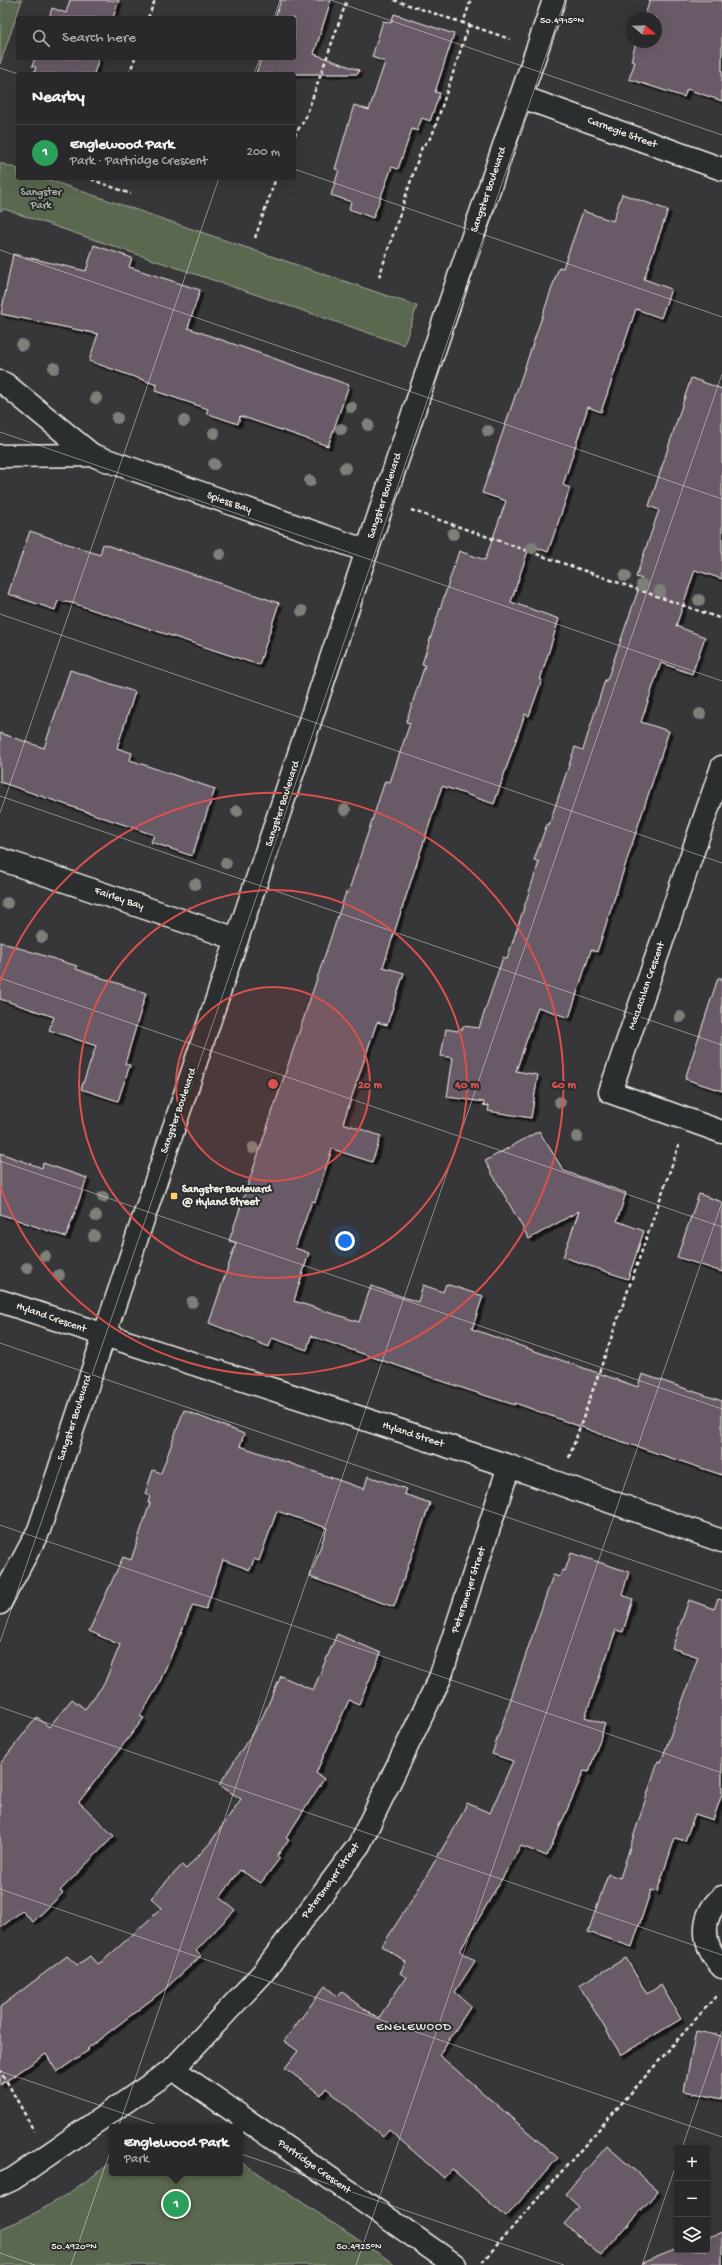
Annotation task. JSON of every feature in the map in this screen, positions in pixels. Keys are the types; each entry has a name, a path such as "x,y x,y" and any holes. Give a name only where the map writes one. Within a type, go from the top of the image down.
{"street":[{"name":"Sangster Boulevard","path":"0,1603 39,1530 102,1336 238,939 367,551 554,0"},
{"name":"Carnegie Street","path":"522,97 722,170"},
{"name":"Spiess Bay","path":"0,382 5,384 92,455"},
{"name":"Spiess Bay","path":"0,456 92,455 367,551"},
{"name":"MacLachlan Crescent","path":"722,767 610,1092 722,1132"},
{"name":"Fairley Bay","path":"0,859 238,939"},
{"name":"Hyland Crescent","path":"0,1301 102,1336"},
{"name":"Hyland Street","path":"102,1336 509,1466 722,1541"},
{"name":"Petersmeyer Street","path":"0,2185 13,2179 173,2069 262,1974 359,1845 440,1678 509,1466"},
{"path":"722,1897 714,1904 708,1916 705,1930 707,1944 713,1957 722,1967"},
{"name":"Partridge Crescent","path":"173,2069 455,2265"}],"path":[{"path":"149,16 155,0"},
{"path":"296,133 305,119 347,0"},
{"path":"394,0 512,40"},
{"path":"463,23 471,0"},
{"path":"379,277 422,147 432,136 469,26"},
{"path":"131,72 134,60"},
{"path":"93,180 131,194"},
{"path":"255,238 275,180"},
{"path":"384,501 722,620"},
{"path":"560,1484 688,1120"},
{"path":"479,2265 722,1989"},
{"path":"0,2069 47,2156"}],"green space":[{"path":"0,0 22,0 16,16 0,64"},
{"name":"Sangster Park","path":"0,163 16,168 16,180 49,180 417,306 404,345 4,209 0,211"},
{"path":"243,2163 396,2265 0,2265 0,2229 30,2216 58,2200 109,2164 109,2176 243,2176"}],"building":[{"path":"70,0 119,0 114,16 50,16 52,8 66,13"},
{"path":"281,0 331,0 314,54 359,70 358,74 296,74 296,72 257,72 260,60 296,60 296,16 276,16"},
{"path":"650,0 722,0 722,101 687,89 684,97 629,79 635,62 631,61 634,48 662,48 662,12 646,12"},
{"path":"394,14 454,34 435,92 440,93 430,121 422,118 417,131 412,129 398,169 392,167 373,218 349,209 351,202 331,195 339,170 335,169 354,105 369,110 385,62 372,57 383,21 391,23"},
{"path":"34,60 98,60 95,72 35,72 36,67 32,66"},
{"path":"622,194 668,210 644,279 671,289 661,318 636,309 601,412 588,407 563,485 570,488 548,552 530,545 511,602 559,619 540,680 542,680 529,716 525,714 494,804 442,786 383,967 404,973 387,1025 377,1022 343,1123 381,1136 372,1162 332,1149 315,1202 312,1201 295,1248 309,1253 294,1301 359,1322 371,1286 418,1302 423,1285 443,1292 446,1284 483,1296 472,1329 638,1387 642,1374 722,1401 722,1475 620,1441 515,1403 515,1405 471,1391 311,1336 307,1350 272,1338 269,1347 209,1323 236,1243 229,1241 346,892 348,893 385,781 390,782 410,723 406,722 425,665 422,664 459,551 485,560 506,501 482,493 559,267 563,268 583,211 613,221"},
{"path":"94,245 132,258 129,267 200,290 188,328 349,385 328,446 240,416 238,424 206,413 208,409 155,391 157,385 89,361 98,334 1,314 13,254 86,271"},
{"path":"691,378 722,389 722,579 695,570 676,626 705,637 692,674 661,663 641,722 669,731 597,952 591,950 569,1018 538,1007 516,1071 538,1075 531,1118 488,1111 489,1106 483,1105 484,1102 447,1097 453,1058 441,1056 446,1029 458,1031 459,1029 463,1029 463,1026 479,1028 503,957 507,959 539,862 534,860 547,824 549,825 575,747 583,750 605,680 607,680 642,579 636,577 659,510 649,506"},
{"path":"30,531 100,555 103,544 279,603 259,665 72,603 58,601 55,610 8,594"},
{"path":"70,670 135,692 117,748 132,753 130,760 215,789 192,856 151,842 154,835 0,782 0,733 44,748"},
{"path":"0,942 77,966 76,969 146,993 125,1064 130,1065 118,1101 81,1089 96,1046 49,1030 54,1017 0,999"},
{"path":"718,978 722,978 722,1091 685,1079"},
{"path":"539,1131 564,1171 626,1193 617,1221 644,1231 628,1279 563,1257 579,1211 529,1239 485,1161"},
{"path":"0,1153 42,1168 43,1163 87,1178 66,1237 0,1214"},
{"path":"699,1194 722,1202 722,1272 677,1257"},
{"path":"184,1410 244,1434 240,1446 364,1489 368,1476 406,1489 404,1494 430,1503 394,1607 310,1577 327,1528 277,1511 259,1561 254,1559 250,1570 223,1560 206,1609 193,1605 157,1688 140,1716 144,1718 79,1802 114,1836 60,1891 63,1893 33,1922 22,1911 0,1928 0,1764 37,1717 49,1727 72,1699 85,1709 104,1684 120,1645 89,1631 123,1557 131,1560 150,1503 148,1503 150,1496 145,1494 153,1470 161,1473"},
{"path":"571,1553 629,1572 622,1595 633,1599 623,1632 616,1630 585,1717 605,1724 589,1772 584,1771 547,1856 521,1846 460,1951 475,1961 455,1992 471,2006 439,2055 558,2158 506,2217 452,2169 444,2178 389,2130 383,2137 326,2088 321,2095 285,2068 298,2051 284,2041 325,1986 337,1996 341,1991 378,2019 406,1977 400,1973 406,1962 382,1946 415,1895 459,1820 467,1803 490,1813 513,1761 492,1754 553,1575 560,1577 562,1570 565,1571"},
{"path":"718,1599 722,1600 722,1794 713,1820 695,1814 685,1841 675,1838 657,1892 651,1890 632,1947 588,1932 608,1874 620,1878 658,1761 661,1762 698,1657 672,1648 689,1600 714,1609"},
{"path":"337,1634 381,1653 359,1704 349,1700 316,1773 324,1779 286,1838 289,1840 277,1856 280,1858 261,1883 240,1870 220,1898 235,1910 196,1951 201,1956 164,1990 87,2049 89,2050 57,2072 46,2054 0,2085 0,2007 67,1956 77,1965 90,1956 97,1964 103,1961 162,1908 151,1898 182,1865 186,1869 210,1843 241,1799 219,1785 262,1718 281,1676 313,1690"},
{"path":"626,1958 647,1994 661,1985 681,2019 621,2055 579,1985"},
{"path":"696,2031 722,2036 722,2099 684,2091"},
{"path":"607,2146 658,2191 601,2256 564,2224 579,2207 565,2194"},
{"path":"722,2232 722,2265 642,2265 642,2263 674,2250 674,2253 710,2253 710,2237"}],"place":[{"name":"Sangster Boulevard @ Hyland Street","path":"174,1196"},
{"name":"Englewood Park","path":"176,2204"}],"district":[{"name":"ENGLEWOOD","path":"414,2028"}]}
